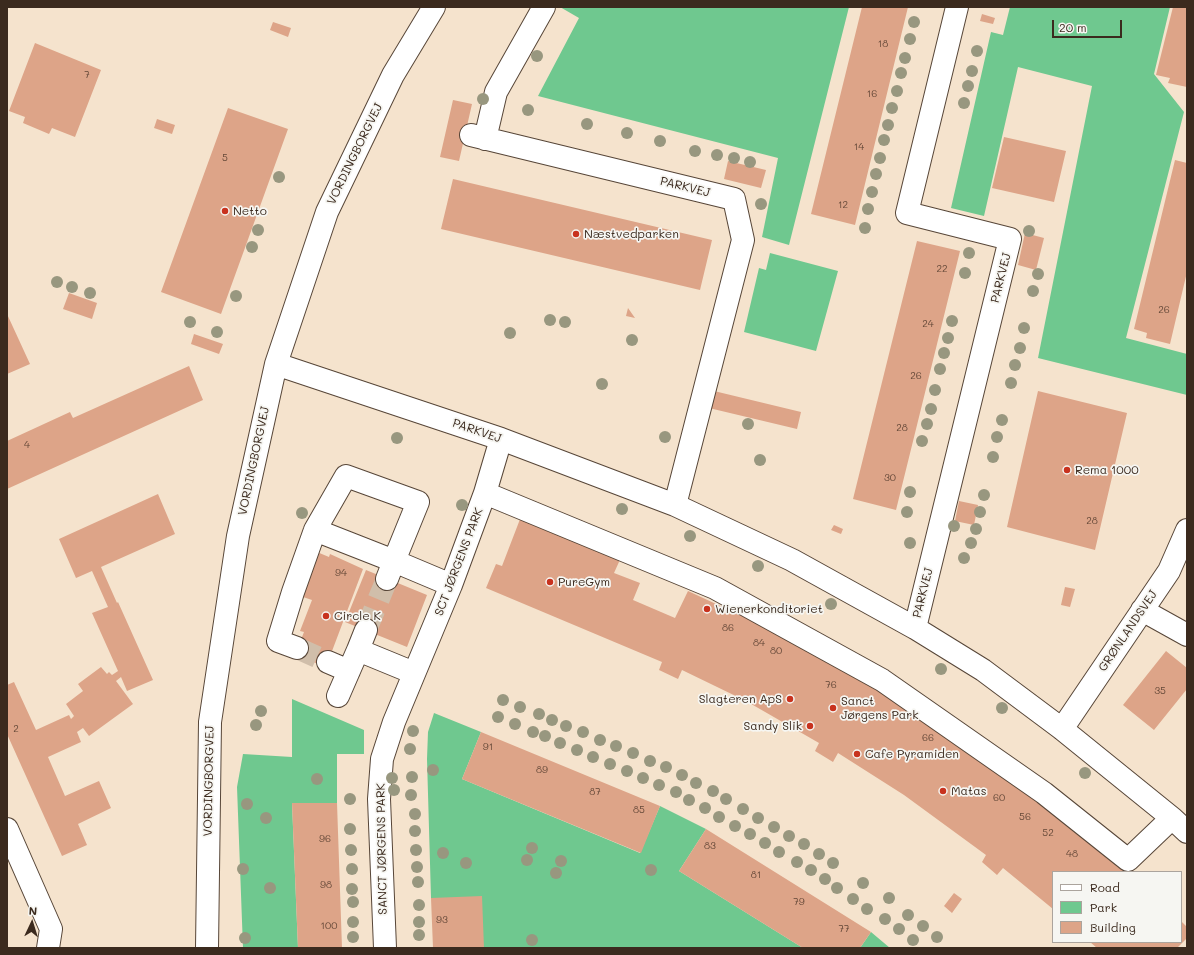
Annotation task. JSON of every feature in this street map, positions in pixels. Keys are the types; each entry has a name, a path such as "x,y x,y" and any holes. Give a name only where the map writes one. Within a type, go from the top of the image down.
{"street":[{"name":"VORDINGBORGVEJ","path":"207,948 210,722 238,536 276,364 327,212 393,75 434,7"},
{"name":"PARKVEJ","path":"544,7 496,92 478,137 734,199 743,240 675,505"},
{"name":"PARKVEJ","path":"915,628 1010,239 907,213 957,7"},
{"name":"PARKVEJ","path":"276,364 501,439 675,505 792,560 915,628 983,670 1062,729 1180,825"},
{"name":"SCT JØRGENS PARK","path":"412,678 451,585 485,493 501,439"},
{"path":"297,648 278,640 315,530 346,476 418,502 391,570"},
{"path":"485,493 715,588 882,680 1044,793 1128,860 1180,825"},
{"path":"315,530 391,570 451,585"},
{"name":"GRØNLANDSVEJ","path":"1062,729 1169,571 1187,530"},
{"path":"1142,610 1187,635"},
{"path":"338,696 366,630"},
{"path":"358,650 412,678"},
{"path":"328,662 349,671"},
{"name":"SANCT JØRGENS PARK","path":"385,948 379,800 382,759 394,722 412,678"},
{"path":"7,829 50,938"}],"green space":[{"path":"560,7 849,7 789,245 762,237 778,158 538,96 579,18"},
{"path":"1010,7 1170,7 1154,74 1184,112 1126,338 1187,354 1187,395 1038,358 1092,86 1018,67 984,216 951,208 991,32 1003,35"},
{"path":"770,253 838,271 816,351 744,332 759,268 766,270"},
{"path":"292,699 364,730 364,754 337,754 337,803 292,803 298,948 243,948 237,787 243,754 292,757"},
{"path":"434,713 481,732 462,779 640,853 660,806 706,829 679,871 803,948 484,948 431,898 427,759 428,732"},
{"path":"871,932 890,948 860,948"}],"building":[{"path":"862,7 908,7 855,225 811,214"},
{"path":"1173,7 1187,7 1187,87 1168,83 1170,78 1156,75"},
{"path":"982,14 995,18 993,24 980,21"},
{"path":"273,22 291,28 288,37 270,30"},
{"path":"35,43 101,70 75,137 52,128 49,134 23,123 25,117 9,111"},
{"path":"453,100 472,104 459,161 440,157"},
{"name":"Netto","path":"228,108 288,129 221,314 161,292"},
{"path":"157,119 175,125 172,134 154,128"},
{"path":"1004,137 1066,151 1054,202 992,188"},
{"path":"1175,160 1187,163 1187,272 1170,344 1146,338 1147,333 1134,329"},
{"path":"728,161 766,170 761,188 724,179"},
{"name":"Næstvedparken","path":"453,179 712,240 700,290 441,229"},
{"path":"1025,233 1044,238 1036,270 1018,265"},
{"path":"917,241 960,251 896,510 853,499"},
{"path":"69,293 97,303 92,319 63,309"},
{"path":"628,308 635,318 626,316"},
{"path":"7,314 30,364 7,374"},
{"path":"194,334 223,344 219,354 191,344"},
{"path":"189,366 203,400 7,489 7,441 70,412 73,418"},
{"path":"714,391 801,412 797,429 709,408"},
{"name":"Rema 1000","path":"1038,391 1127,413 1095,550 1007,527"},
{"path":"158,494 175,534 101,567 153,680 127,691 121,677 116,681 133,704 89,736 83,728 77,732 81,742 48,757 65,796 99,781 111,808 78,824 87,845 62,856 7,734 7,685 14,682 36,730 69,715 71,719 74,716 66,704 83,691 78,684 101,667 107,674 109,672 112,675 118,671 92,613 108,607 92,571 76,578 59,539"},
{"path":"959,501 978,505 974,525 955,521"},
{"name":"Sanct Jørgens Park","path":"522,514 623,553 614,573 640,583 633,600 675,618 688,591 768,628 845,670 920,716 1062,816 1127,871 1052,871 1052,908 1003,868 997,875 982,862 986,855 904,795 838,753 833,762 815,751 819,743 746,701 682,670 678,679 659,670 662,662 486,588 496,564 502,566"},
{"path":"834,525 843,529 841,534 831,530"},
{"name":"Circle K","path":"317,552 329,557 330,554 363,569 326,667 295,655 304,632 300,631 312,600 300,596"},
{"path":"366,570 427,595 407,647 345,622"},
{"path":"1065,587 1075,589 1070,607 1061,605"},
{"path":"1166,651 1187,668 1187,689 1154,730 1123,705"},
{"path":"481,732 660,806 641,853 462,779"},
{"path":"292,803 337,803 342,948 298,948"},
{"path":"706,829 871,932 860,948 803,948 679,871"},
{"path":"954,893 962,899 952,913 944,906"},
{"path":"482,896 484,948 433,948 431,898"},
{"path":"1182,922 1187,927 1187,938 1182,943"},
{"path":"1091,943 1182,943 1177,948 1097,948"}],"tunnel":[{"path":"366,630 387,579"},
{"path":"297,648 328,662"}],"place":[{"name":"Netto","path":"225,211"},
{"name":"Næstvedparken","path":"576,234"},
{"name":"Rema 1000","path":"1067,470"},
{"name":"PureGym","path":"550,582"},
{"name":"Wienerkonditoriet","path":"707,609"},
{"name":"Circle K","path":"326,616"},
{"name":"Slagteren ApS","path":"790,699"},
{"name":"Sanct Jørgens Park","path":"833,708"},
{"name":"Sandy Slik","path":"810,726"},
{"name":"Cafe Pyramiden","path":"857,754"},
{"name":"Matas","path":"943,791"}]}
